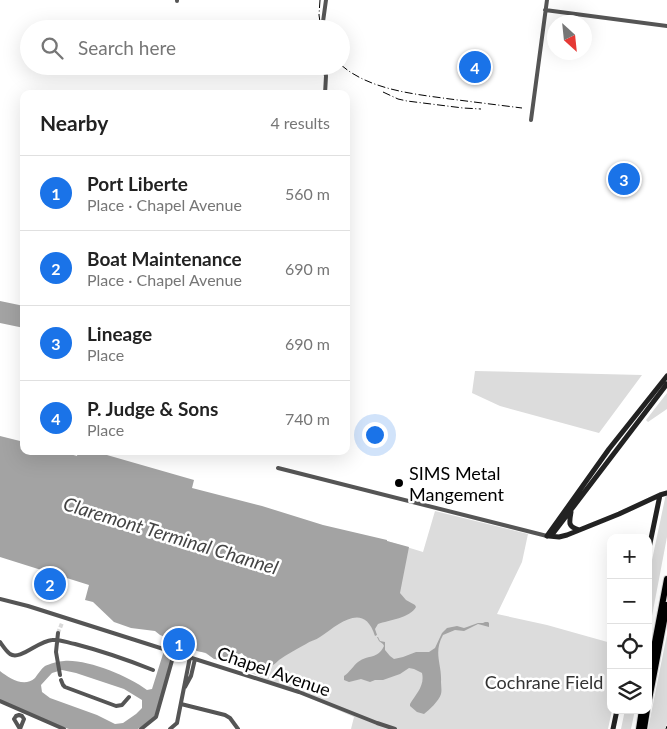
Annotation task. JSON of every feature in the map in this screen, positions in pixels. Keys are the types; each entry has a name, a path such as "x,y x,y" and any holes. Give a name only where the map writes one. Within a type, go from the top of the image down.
{"highway":[{"path":"650,669 667,579"},
{"path":"652,684 667,604"},
{"path":"639,729 641,714"},
{"path":"644,729 646,714"}],"street":[{"path":"323,20 326,0"},
{"path":"531,120 546,0"},
{"path":"545,10 667,26"},
{"path":"325,90 326,75"},
{"path":"548,536 609,448 667,376"},
{"path":"548,536 572,509 667,384"},
{"path":"278,468 548,536 564,536 619,514 660,494 667,493"},
{"path":"652,534 660,494"},
{"path":"572,509 569,520 570,524 573,528 580,530"},
{"name":"Chapel Avenue","path":"0,599 22,604 63,620 164,649 174,655 192,658 299,692 394,729"},
{"path":"58,633 56,652 62,685 116,706 122,704 129,697"},
{"path":"0,642 10,654 17,656 41,643 57,640 89,648 153,670"},
{"path":"141,729 156,717 174,655"},
{"path":"170,729 176,724 192,658"},
{"path":"0,701 64,729"},
{"path":"181,704 225,714 238,729"},
{"path":"613,729 616,714"},
{"path":"176,724 180,729"}],"green space":[{"path":"475,371 642,375 599,433 500,406 472,393"},
{"path":"667,393 667,409 648,422 646,420"},
{"path":"667,489 667,537 652,616 652,560"},
{"name":"Cochrane Field","path":"435,511 528,534 522,562 497,614 547,625 607,642 607,714 611,714 608,729 351,729 354,717 251,673 254,667 242,653 224,659 216,659 197,651 387,541 423,552"},
{"path":"667,634 666,729 648,729"},
{"path":"624,714 634,714 631,729 621,729"}],"water":[{"path":"0,301 20,305 20,327 0,323"},
{"name":"Claremont Terminal Channel","path":"0,436 20,441 20,455 107,455 194,480 192,488 409,547 400,593 416,607 409,614 378,624 375,629 377,635 375,636 370,625 364,620 350,618 273,665 264,667 254,668 242,653 221,660 214,659 206,653 178,642 156,716 138,729 69,729 0,700 0,671 12,679 26,682 35,678 45,666 59,661 73,661 95,666 129,679 147,690 152,689 168,638 155,631 131,628 114,622 93,602 85,600 89,585 0,557","holes":["62,670 124,689 142,700 142,708 123,723 115,724 97,715 50,698 42,692 41,685 52,673"]},
{"path":"478,623 489,623 489,627 478,624 464,631 455,630 443,635 438,653 441,694 424,714 417,712 410,706 423,678 422,673 414,669 409,668 400,674 383,680 370,682 361,679 349,682 344,680 344,676 358,662 379,653 384,646 379,641 377,637 380,641 385,642 385,650 394,659 416,652 429,652 435,648 442,633 447,628 457,626 464,628"}],"tunnel":[{"path":"58,633 62,623"}],"railway":[{"path":"320,0 320,20"},
{"path":"350,71 365,80 393,90 522,108"},
{"path":"383,92 407,101 481,109"}],"place":[{"name":"P. Judge & Sons","path":"475,67"},
{"name":"Lineage","path":"624,179"},
{"name":"SIMS Metal Mangement","path":"399,483"},
{"name":"Boat Maintenance","path":"50,584"},
{"name":"Port Liberte","path":"179,644"}]}
